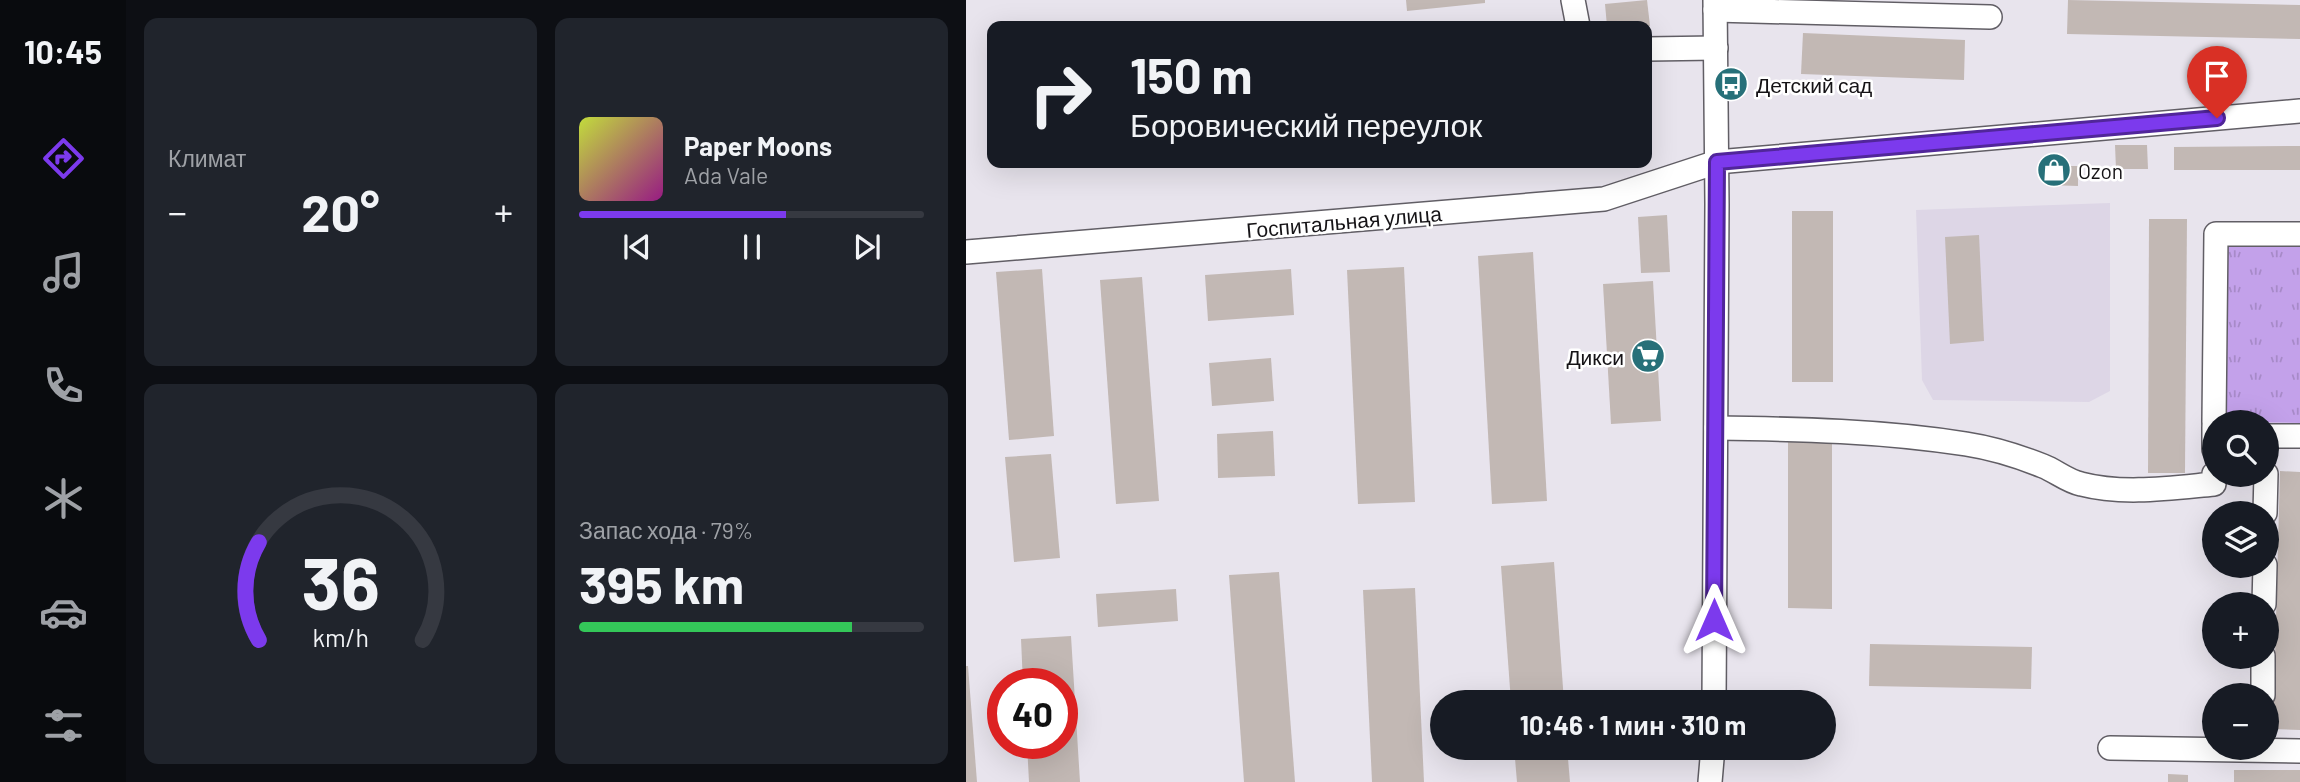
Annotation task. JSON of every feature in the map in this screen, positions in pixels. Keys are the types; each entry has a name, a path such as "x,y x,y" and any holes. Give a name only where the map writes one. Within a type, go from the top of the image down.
{"street":[{"path":"1573,0 1577,21"},
{"path":"1714,690 1717,162 1715,5 1914,7 1990,17"},
{"path":"1652,49 1716,48"},
{"name":"Госпитальная улица","path":"966,252 1604,199 1717,162 2300,111"},
{"path":"2214,410 2217,234 2300,234"},
{"path":"1716,428 1821,429 1968,444 2010,453 2080,484 2106,488 2141,489 2202,485"},
{"path":"2279,436 2300,436"},
{"path":"2110,748 2202,749"},
{"path":"2279,750 2300,751"},
{"path":"1710,782 1712,760"}],"shaded area":[{"path":"2110,203 2110,391 2089,402 1933,400 1922,380 1916,210"}],"green space":[{"path":"2300,240 2300,423 2279,423 2279,410 2224,410 2225,249 2228,243"}],"building":[{"path":"1406,0 1485,0 1485,3 1407,11"},
{"path":"1647,0 1649,21 1607,21 1605,4"},
{"path":"2068,0 2300,5 2300,39 2067,34"},
{"path":"1803,33 1965,40 1964,80 1801,74"},
{"path":"2115,145 2147,145 2148,169 2116,169"},
{"path":"2300,146 2300,170 2174,170 2174,147"},
{"path":"2048,166 2078,166 2078,186 2048,185"},
{"path":"1792,211 1833,211 1833,382 1792,382"},
{"path":"1667,215 1670,272 1641,273 1638,217"},
{"path":"2149,219 2187,219 2185,473 2148,473"},
{"path":"1979,235 1984,341 1950,344 1945,237"},
{"path":"1533,252 1547,501 1492,504 1478,256"},
{"path":"1404,267 1415,502 1358,504 1347,270"},
{"path":"1042,269 1054,436 1009,440 996,272"},
{"path":"1291,269 1294,315 1208,321 1205,275"},
{"path":"1142,277 1159,501 1116,504 1100,280"},
{"path":"1653,281 1661,421 1611,424 1603,284"},
{"path":"1271,358 1274,401 1212,406 1209,363"},
{"path":"1273,431 1275,476 1218,478 1217,434"},
{"path":"1788,440 1832,440 1832,609 1788,608"},
{"path":"1051,454 1060,558 1014,562 1005,457"},
{"path":"2280,471 2300,472 2300,730 2279,729 2279,683 2274,683 2275,669 2279,669 2279,592 2277,592"},
{"path":"1554,562 1563,690 1510,690 1501,566"},
{"path":"1279,572 1295,782 1244,782 1229,575"},
{"path":"1415,588 1424,782 1372,782 1363,590"},
{"path":"1176,589 1178,621 1098,627 1096,594"},
{"path":"1071,636 1073,668 1022,668 1021,639"},
{"path":"1870,644 2032,647 2031,689 1869,686"},
{"path":"968,666 977,782 966,782"},
{"path":"1078,750 1080,782 1029,782 1028,759 1078,759"},
{"path":"1515,760 1568,760 1570,782 1517,782"},
{"path":"2234,770 2300,770 2300,782 2234,782"},
{"path":"2168,774 2188,775 2188,782 2168,782"}],"place":[{"name":"Детский сад","path":"1731,84"},
{"name":"Ozon","path":"2054,170"},
{"name":"Дикси","path":"1648,356"}],"route":[{"path":"1714,620 1717,162 2217,118"}]}
